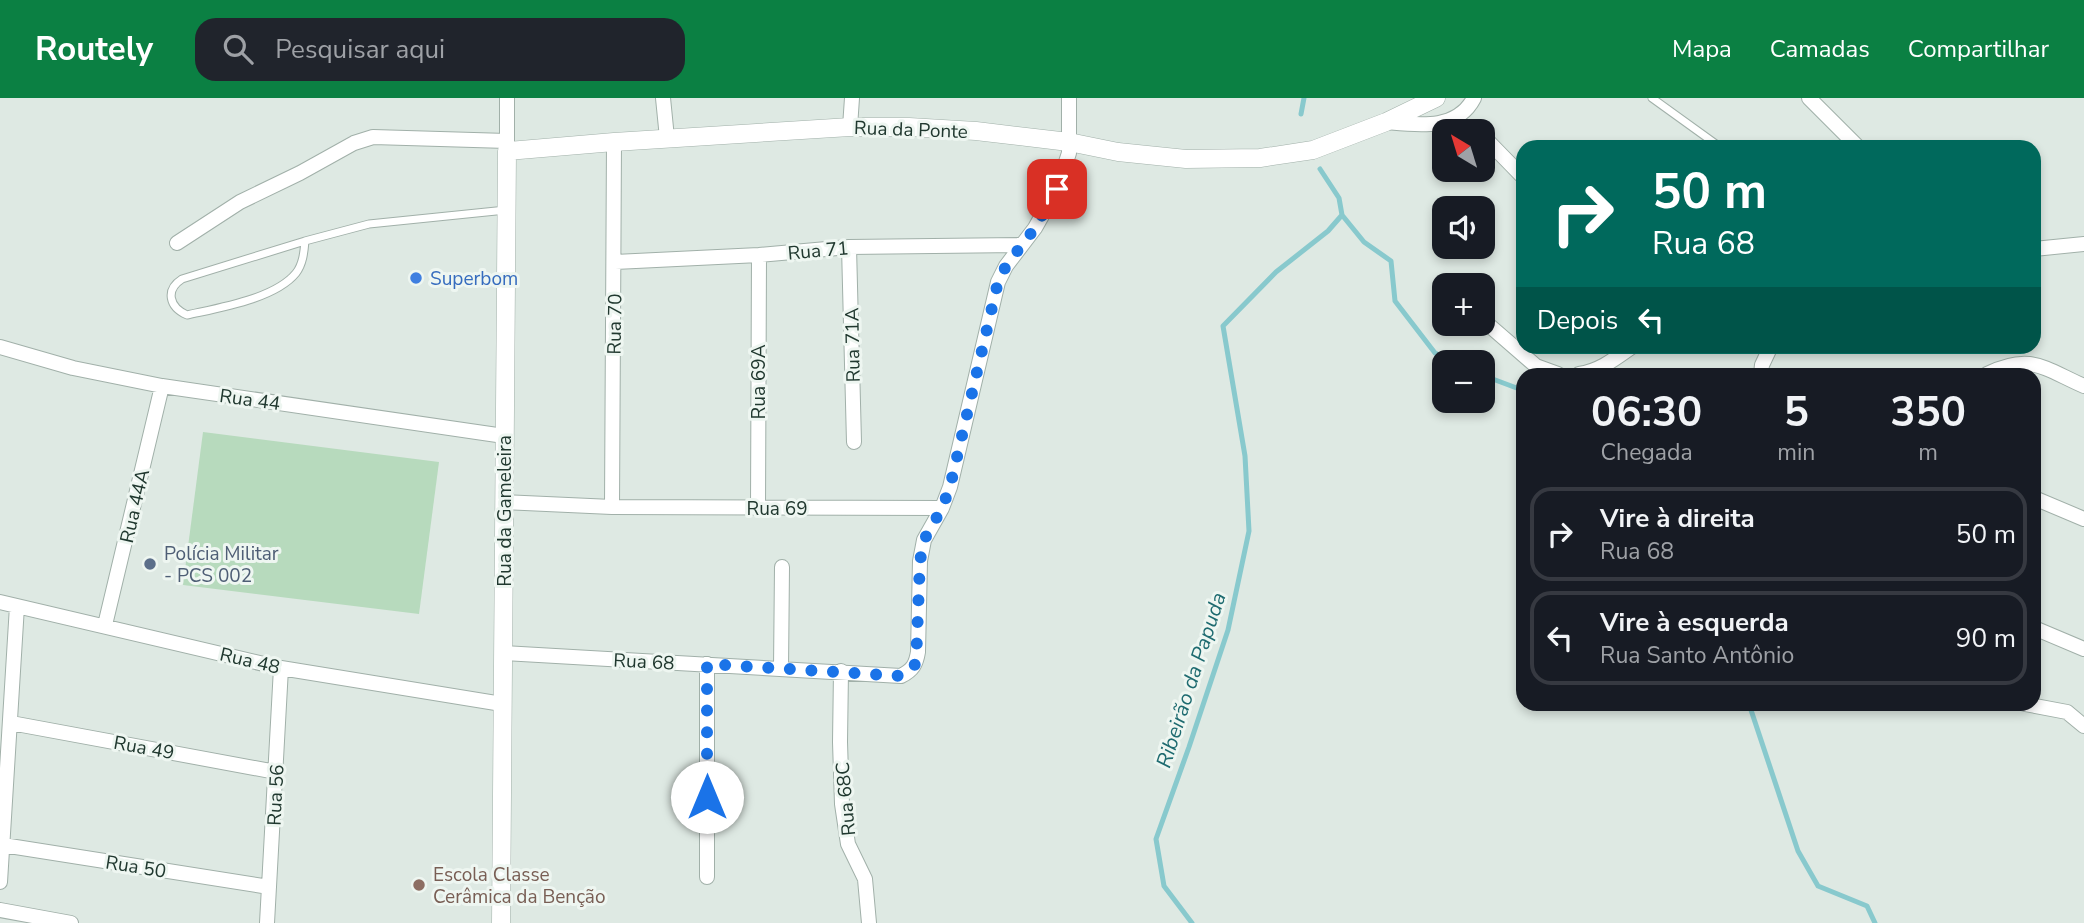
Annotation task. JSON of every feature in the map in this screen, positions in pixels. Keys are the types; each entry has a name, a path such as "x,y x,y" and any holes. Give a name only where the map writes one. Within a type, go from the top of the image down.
{"street":[{"name":"Rua da Gameleira","path":"501,923 507,98"},
{"path":"663,98 667,138"},
{"path":"850,127 852,98"},
{"path":"942,508 957,463 998,282 1006,266 1047,210 1065,167 1069,142 1069,98"},
{"name":"Rua da Ponte","path":"507,146 850,127 976,131 1186,159 1260,158 1313,150 1386,122 1436,98"},
{"path":"1386,122 1440,123 1456,119 1474,98"},
{"path":"1809,98 1851,140"},
{"path":"1462,115 1466,119"},
{"path":"177,243 240,202 354,143 373,137 507,146"},
{"name":"Rua 70","path":"612,507 614,142"},
{"path":"1495,148 1516,170"},
{"path":"2041,248 2084,244"},
{"name":"Rua 71","path":"615,262 759,256 849,247 1022,245"},
{"name":"Rua 71A","path":"849,247 854,442"},
{"name":"Rua 69A","path":"758,508 759,256"},
{"path":"1495,330 1516,349"},
{"name":"Rua 44","path":"0,347 73,368 162,386 504,436"},
{"path":"1522,354 1542,368"},
{"path":"1600,368 1621,354"},
{"path":"2002,368 2012,364 2035,364 2084,386"},
{"name":"Rua 44A","path":"105,625 162,386"},
{"path":"2041,501 2084,519"},
{"name":"Rua 69","path":"503,502 612,507 942,508"},
{"name":"Rua 68","path":"504,653 901,676 909,672 916,663 920,561 924,540 942,508"},
{"path":"780,668 782,567"},
{"name":"Rua 48","path":"0,602 281,668 502,704"},
{"path":"0,882 17,606"},
{"path":"2041,631 2084,649"},
{"path":"707,664 708,877"},
{"name":"Rua 56","path":"267,923 281,668"},
{"name":"Rua 68C","path":"841,671 842,804 848,844 865,878 869,923"},
{"path":"2041,707 2067,712 2084,726"},
{"name":"Rua 49","path":"11,723 276,772"},
{"name":"Rua 50","path":"3,845 270,887"},
{"path":"0,910 71,923"}],"lane":[{"path":"1652,98 1710,140"},
{"path":"305,241 303,260 296,273 283,284 258,297 187,315 173,304 170,293 174,285 182,279 305,241 369,224 507,210"}],"green space":[{"path":"203,432 439,462 419,614 183,585"}],"waterway":[{"name":"Ribeirão da Papuda","path":"1301,114 1304,98"},
{"path":"1320,169 1339,198 1342,215 1364,242 1391,261 1395,301 1433,350"},
{"name":"Ribeirão da Papuda","path":"1192,923 1164,886 1156,839 1228,630 1249,531 1245,456 1223,326 1276,272 1328,231 1342,215"},
{"path":"1495,380 1516,388"},
{"path":"1751,711 1798,851 1818,886 1867,906 1875,923"}],"place":[{"name":"Superbom","path":"416,278"},
{"name":"Polícia Militar - PCS 002","path":"150,564"},
{"name":"Escola Classe Cerâmica da Benção","path":"419,885"}],"route":[{"path":"707,797 707,664 901,676 909,672 916,663 920,561 924,540 942,508 957,463 998,282 1006,266 1047,210 1057,189"}]}
